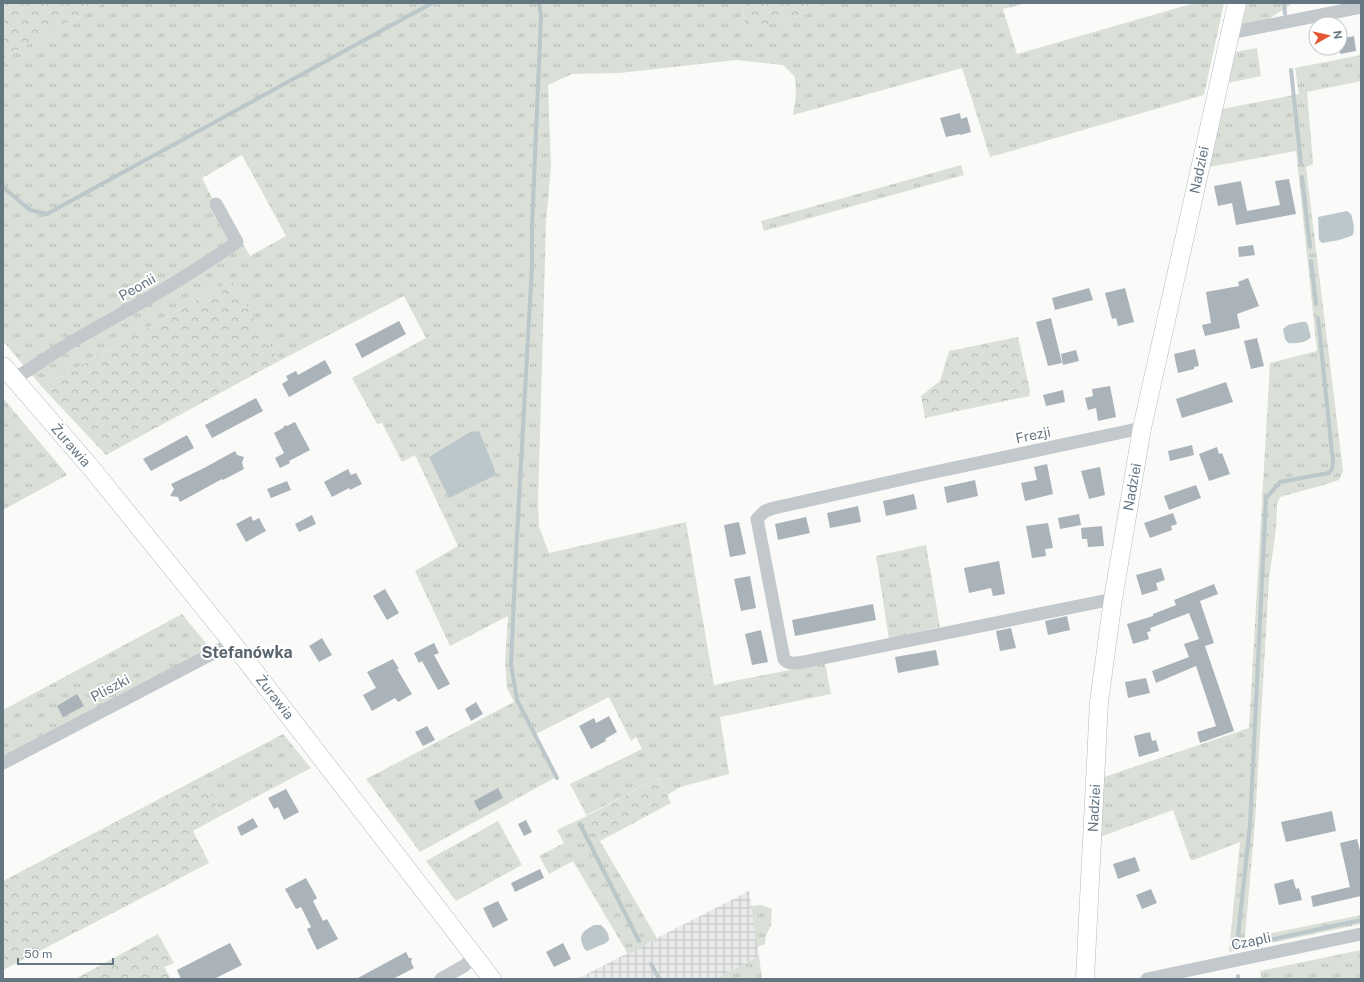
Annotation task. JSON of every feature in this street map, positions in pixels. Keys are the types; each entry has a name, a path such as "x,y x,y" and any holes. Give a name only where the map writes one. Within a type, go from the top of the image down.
{"street":[{"name":"Nadziei","path":"1085,979 1100,702 1113,599 1142,428 1237,3"},
{"path":"1230,33 1361,7"},
{"name":"Peonii","path":"8,373 76,339 158,293 237,242 216,204"},
{"name":"Żurawia","path":"8,373 92,469 232,641 492,979"},
{"name":"Frezji","path":"1113,599 803,662 787,662 784,659 757,519 765,511 774,508 1142,428"},
{"name":"Pliszki","path":"3,763 223,648 232,641"},
{"name":"Czapli","path":"1147,979 1361,934"},
{"path":"441,979 464,966 475,957"}],"shaded area":[{"path":"1347,211 1351,214 1354,227 1353,235 1322,243 1319,240 1318,217"},
{"path":"1306,322 1308,325 1311,337 1300,343 1288,343 1285,339 1283,329 1288,325"},
{"path":"479,431 496,475 449,498 429,457 470,432"},
{"path":"749,891 759,956 716,979 577,979"},
{"path":"594,925 601,925 607,932 609,940 606,943 587,951 584,949 581,937 584,932"}],"green space":[{"path":"3,3 104,3 3,58"},
{"path":"104,3 743,3 745,31 825,8 827,3 1027,3 1003,9 1017,54 1195,3 1224,3 1204,95 990,157 962,68 793,115 796,96 795,77 783,65 736,60 620,73 572,74 548,85 551,167 546,223 538,504 539,527 549,553 686,522 714,685 825,663 831,694 720,717 729,774 680,787 667,795 658,778 587,815 600,841 657,938 628,954 573,861 549,874 539,856 564,843 557,830 587,816 570,784 642,749 636,737 631,741 609,697 536,734 558,776 420,852 366,779 514,702 507,688 505,662 508,616 450,646 415,571 458,546 415,455 402,462 382,423 377,424 352,378 426,338 404,296 279,361 232,280 42,387 3,341 3,58","holes":["242,155 286,236 250,256 243,244 235,249 209,203 213,200 202,178"]},
{"path":"743,3 827,3 825,8 745,31"},
{"path":"1247,3 1293,3 1263,23 1241,27"},
{"path":"1257,48 1261,76 1228,83 1235,52"},
{"path":"1361,55 1361,81 1307,92 1313,164 1306,167 1343,471 1339,480 1280,497 1277,504 1276,529 1269,579 1255,822 1244,948 1229,952 1240,842 1191,861 1173,810 1100,837 1104,777 1249,728 1270,363 1317,351 1296,151 1209,167 1222,109 1299,94 1295,68"},
{"path":"961,165 964,175 764,231 761,221"},
{"path":"232,280 279,361 106,455 42,387"},
{"path":"1018,337 1030,391 1029,396 925,418 921,396 940,381 949,351"},
{"path":"3,398 67,475 3,510"},
{"path":"926,545 940,627 889,639 876,556"},
{"path":"182,614 210,648 3,757 3,710"},
{"path":"283,734 311,768 222,815 201,777"},
{"path":"201,777 222,815 193,831 209,863 3,970 3,881"},
{"path":"658,778 671,803 600,841 587,816"},
{"path":"498,821 522,865 456,901 426,861"},
{"path":"762,905 772,909 771,925 766,935 765,944 757,947 751,906"},
{"path":"1361,915 1361,924 1257,946 1258,936"},
{"path":"158,934 174,963 164,967 171,979 75,979"},
{"path":"1361,950 1361,979 1261,979 1260,971"},
{"path":"759,956 762,979 716,979"}],"building":[{"path":"1354,36 1356,51 1348,52 1348,37"},
{"path":"960,113 961,119 967,117 971,132 946,137 940,118"},
{"path":"1289,179 1296,214 1236,225 1232,203 1218,206 1214,186 1241,181 1247,211 1280,205 1275,181"},
{"path":"1253,245 1255,255 1239,257 1238,247"},
{"path":"1248,278 1259,306 1237,314 1240,328 1205,336 1202,325 1211,323 1206,292 1239,286 1238,282"},
{"path":"1089,288 1093,300 1055,310 1052,298"},
{"path":"1125,288 1134,322 1118,326 1116,318 1112,319 1105,293"},
{"path":"1051,318 1062,363 1048,366 1036,322"},
{"path":"399,321 406,334 362,358 355,344"},
{"path":"1257,338 1264,366 1251,369 1244,341"},
{"path":"1195,349 1199,366 1194,367 1194,369 1178,373 1174,354"},
{"path":"1076,350 1079,361 1063,365 1061,354"},
{"path":"325,360 332,373 289,397 282,384 288,380 286,376 296,371 298,375"},
{"path":"1226,382 1233,402 1182,418 1176,399"},
{"path":"1110,386 1116,417 1098,421 1096,408 1088,410 1085,398 1093,396 1092,389"},
{"path":"1063,390 1065,402 1046,406 1043,395"},
{"path":"256,398 263,411 212,438 205,425"},
{"path":"295,422 310,450 289,461 290,463 280,468 275,458 284,453 274,433 283,428 285,425 287,426"},
{"path":"187,435 194,448 151,471 143,459"},
{"path":"1192,445 1194,455 1170,461 1168,451"},
{"path":"1217,447 1219,454 1222,453 1230,474 1209,481 1199,454"},
{"path":"235,451 237,455 244,457 242,463 244,469 180,502 178,497 170,496 174,489 171,484"},
{"path":"1047,464 1053,494 1025,501 1021,483 1037,480 1034,467"},
{"path":"1100,467 1105,495 1089,499 1081,471"},
{"path":"348,469 351,475 356,473 362,484 350,490 349,488 332,497 324,482"},
{"path":"975,480 978,496 947,503 944,487"},
{"path":"287,481 291,490 271,498 267,489"},
{"path":"1196,485 1201,498 1169,510 1164,496"},
{"path":"914,494 917,509 886,516 883,501"},
{"path":"858,506 861,522 830,528 827,513"},
{"path":"1173,513 1177,524 1171,526 1172,530 1150,538 1144,523"},
{"path":"1079,514 1081,525 1060,529 1058,518"},
{"path":"312,515 316,524 299,532 295,524"},
{"path":"251,516 253,521 259,518 266,531 246,542 236,524"},
{"path":"806,517 810,533 778,540 775,524"},
{"path":"739,522 746,554 730,557 724,525"},
{"path":"1048,523 1053,548 1045,549 1046,556 1032,558 1026,526"},
{"path":"1102,526 1104,546 1088,547 1087,539 1082,539 1081,528"},
{"path":"999,561 1005,594 993,596 991,588 969,593 964,568"},
{"path":"1161,568 1165,580 1156,583 1158,590 1142,595 1136,575"},
{"path":"750,576 756,608 741,611 734,579"},
{"path":"1214,584 1218,594 1200,601 1214,643 1205,646 1234,731 1200,743 1197,732 1216,726 1196,666 1156,683 1152,671 1189,657 1184,644 1199,639 1189,613 1150,628 1151,631 1147,632 1149,639 1133,644 1127,624 1153,616 1153,614 1176,605 1174,600"},
{"path":"385,589 399,613 387,620 373,596"},
{"path":"873,604 876,620 795,636 792,620"},
{"path":"1067,616 1070,630 1048,635 1045,621"},
{"path":"1011,628 1016,648 1000,651 996,631"},
{"path":"761,630 768,662 752,665 745,634"},
{"path":"322,638 332,655 319,662 309,646"},
{"path":"434,643 439,653 434,655 450,684 438,690 422,661 419,663 414,653"},
{"path":"936,650 939,665 898,673 895,657"},
{"path":"393,659 399,669 397,669 412,694 398,702 395,698 372,711 363,695 376,688 367,672"},
{"path":"1146,678 1150,693 1128,698 1125,682"},
{"path":"77,694 84,706 63,717 57,706"},
{"path":"476,702 483,714 471,721 465,709"},
{"path":"609,716 617,732 605,739 606,741 591,749 579,726 594,718 596,723"},
{"path":"427,726 435,740 423,746 415,732"},
{"path":"1150,732 1152,741 1156,740 1159,751 1139,757 1134,736"},
{"path":"498,788 503,798 479,811 474,801"},
{"path":"286,789 299,812 284,820 278,807 274,809 268,798"},
{"path":"1332,811 1336,831 1286,842 1281,822"},
{"path":"253,818 258,827 241,836 237,827"},
{"path":"526,820 532,832 524,836 518,824"},
{"path":"1357,839 1361,855 1361,896 1313,907 1311,896 1350,887 1340,843"},
{"path":"1135,857 1140,871 1118,879 1113,864"},
{"path":"540,869 544,878 515,892 511,883"},
{"path":"306,878 317,898 313,901 323,921 327,919 338,939 317,950 307,929 311,927 301,907 296,909 285,889"},
{"path":"1293,879 1296,889 1299,888 1302,900 1279,905 1274,884"},
{"path":"1151,889 1157,903 1142,909 1136,895"},
{"path":"498,901 508,920 493,928 483,908"},
{"path":"230,943 242,965 214,979 181,979 177,970"},
{"path":"563,943 571,959 554,967 546,952"},
{"path":"406,952 409,958 412,958 411,962 414,968 393,979 356,979"}],"waterway":[{"path":"3,187 30,210 47,214 432,3"},
{"path":"539,3 541,17 532,226 532,266 511,664 517,700 557,778"},
{"path":"1284,3 1285,14"},
{"path":"1291,70 1301,164"},
{"path":"1302,177 1310,247"},
{"path":"1311,261 1316,304"},
{"path":"1237,945 1250,825 1266,498 1280,482 1329,473 1332,469 1333,462 1318,318"},
{"path":"580,824 639,941"},
{"path":"1265,941 1361,920"},
{"path":"651,964 659,979"}],"district":[{"name":"Stefanówka","path":"247,652"}]}
